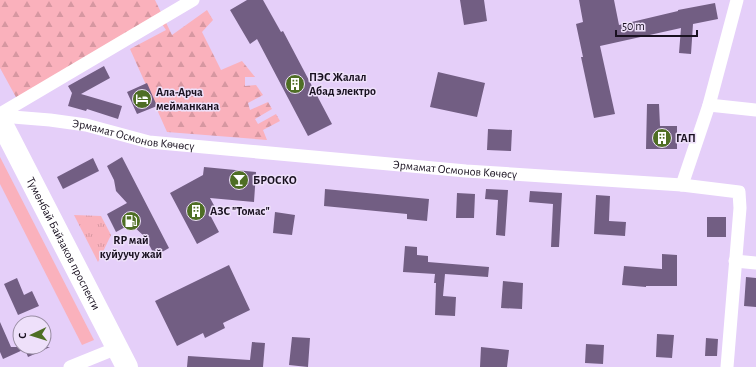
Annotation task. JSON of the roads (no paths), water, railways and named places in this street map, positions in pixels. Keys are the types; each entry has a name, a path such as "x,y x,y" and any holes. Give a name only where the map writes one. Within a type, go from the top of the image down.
{"highway":[{"name":"Түмөнбай Байзаков проспекти","path":"0,120 127,367"}],"street":[{"path":"0,115 194,0"},
{"path":"682,185 709,105 737,0"},
{"path":"709,105 756,110"},
{"name":"Эрмамат Осмонов Көчөсү","path":"0,115 86,125 149,142 466,171 682,185 739,192 740,208 727,367"},
{"path":"735,262 756,263"},
{"path":"70,367 117,348"}],"place":[{"name":"ПЭС Жалал Абад электро","path":"295,84"},
{"name":"Ала-Арча мейманкана","path":"142,99"},
{"name":"ГАП","path":"662,138"},
{"name":"БРОСКО","path":"239,180"},
{"name":"АЗС \"Томас\"","path":"196,211"},
{"name":"RP май куйуучу жай","path":"131,221"}]}
